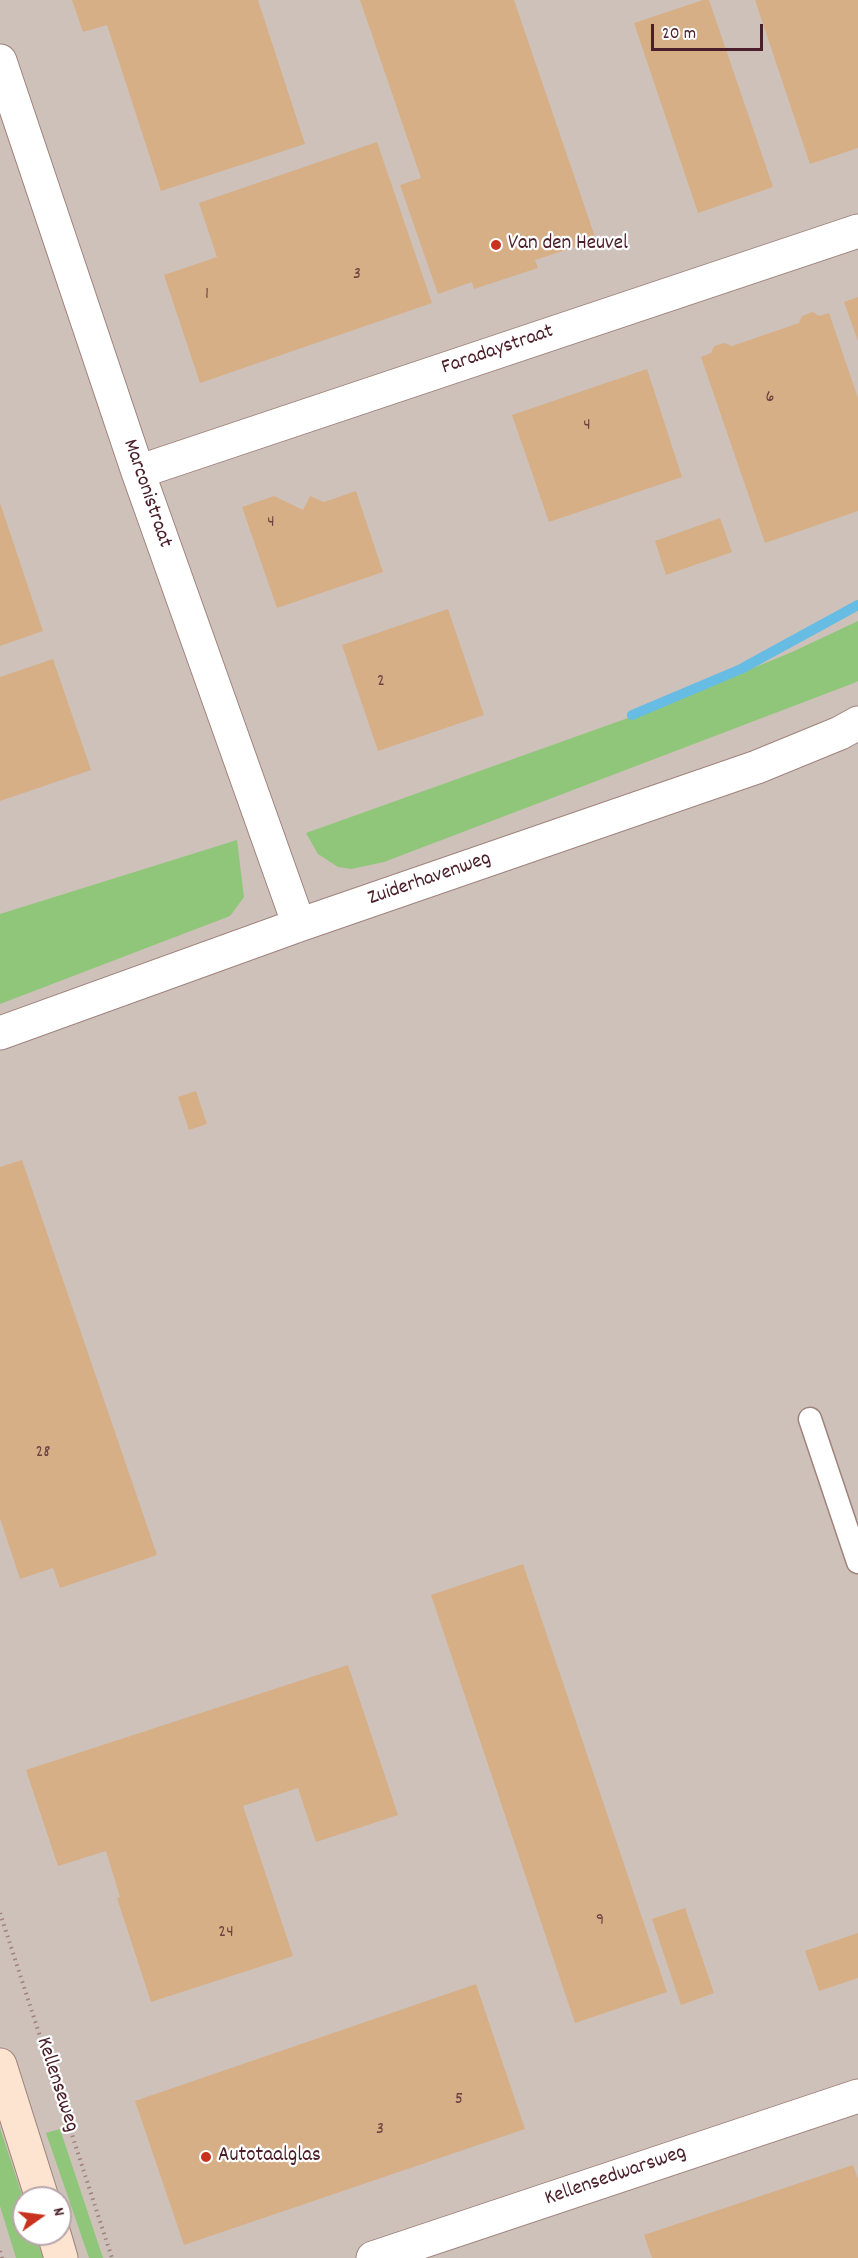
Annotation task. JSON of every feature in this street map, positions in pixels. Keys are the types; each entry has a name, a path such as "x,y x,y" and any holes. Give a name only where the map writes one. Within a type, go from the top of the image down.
{"main road":[{"path":"0,2065 38,2186"}],"street":[{"name":"Marconistraat","path":"0,62 138,472 299,925"},
{"name":"Faradaystraat","path":"138,472 858,231"},
{"name":"Zuiderhavenweg","path":"0,1033 299,925 757,767 840,733 858,723"},
{"name":"Kellensedwarsweg","path":"374,2258 858,2096"}],"lane":[{"path":"810,1419 858,1562"}],"path":[{"name":"Kellenseweg","path":"0,1913 112,2258"},
{"path":"0,2251 2,2258"}],"shaded area":[{"path":"0,0 858,0 858,2258 0,2258"}],"green space":[{"path":"858,621 858,681 854,683 384,862 351,869 338,867 318,854 306,833 656,708 792,652"},
{"path":"237,840 244,897 230,916 0,1004 0,914"},
{"path":"0,2128 19,2186 12,2186 12,2245 0,2206"},
{"path":"60,2129 103,2258 89,2258 72,2209 72,2186 64,2186 46,2133"},
{"path":"12,2246 39,2246 43,2258 16,2258"}],"building":[{"path":"72,0 258,0 305,144 161,191 107,25 83,32"},
{"path":"360,0 514,0 596,240 535,260 538,268 474,289 472,282 438,294 400,185 421,178"},
{"path":"709,0 773,187 698,213 634,23"},
{"path":"755,0 858,0 858,148 810,164"},
{"path":"377,142 432,303 200,383 164,275 217,257 199,203"},
{"path":"858,297 858,341 844,302"},
{"path":"813,312 819,316 829,313 858,398 858,511 765,543 701,357 711,353 714,346 724,343 732,346 799,323 802,316"},
{"path":"647,369 682,477 549,522 512,415"},
{"path":"356,491 383,572 277,608 242,507 274,496 303,510 310,496 324,502"},
{"path":"0,503 43,631 0,646"},
{"path":"720,518 732,552 666,575 655,541"},
{"path":"448,609 484,715 378,751 342,645"},
{"path":"53,659 91,770 0,801 0,677"},
{"path":"196,1091 207,1124 189,1130 178,1097"},
{"path":"22,1160 157,1555 60,1588 53,1568 20,1579 0,1518 0,1167"},
{"path":"523,1564 667,1992 575,2023 431,1595"},
{"path":"348,1665 398,1815 316,1842 298,1788 243,1806 293,1956 151,2002 117,1898 120,1897 106,1851 58,1866 26,1770"},
{"path":"685,1908 714,1993 681,2005 652,1919"},
{"path":"858,1933 858,1978 819,1991 805,1951"},
{"path":"476,1984 525,2129 184,2245 135,2101"},
{"path":"853,2165 858,2179 858,2258 652,2258 644,2235"}],"waterway":[{"path":"632,715 741,669 858,605"}],"place":[{"name":"Van den Heuvel","path":"496,245"},
{"name":"Autotaalglas","path":"206,2157"}]}
